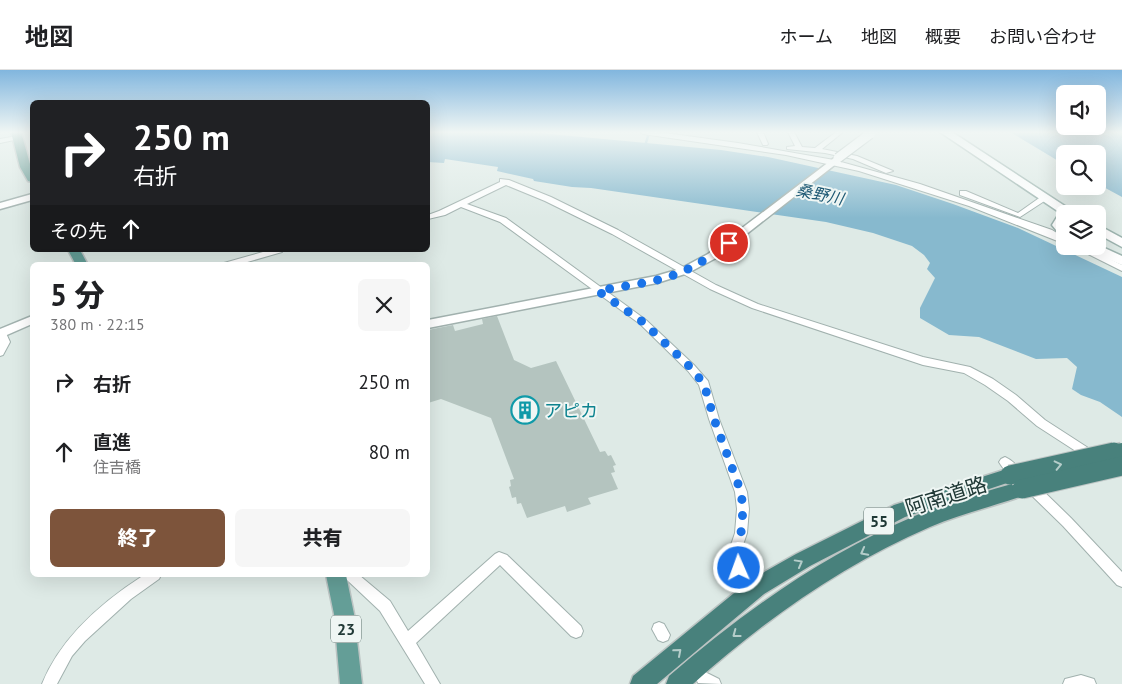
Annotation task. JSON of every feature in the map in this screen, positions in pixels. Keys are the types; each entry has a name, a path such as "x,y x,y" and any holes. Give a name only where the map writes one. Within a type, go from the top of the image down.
{"highway":[{"name":"阿南道路","path":"641,684 757,587 804,560 900,511 1012,475 1122,450"},
{"name":"阿南道路","path":"677,684 707,656 775,605 815,579 911,527 957,508 1012,475 1122,466"}],"main road":[{"path":"988,161 1056,205"},
{"path":"1106,234 1122,243"},
{"path":"1106,254 1122,262"},
{"name":"23","path":"336,577 344,614 351,684"}],"street":[{"path":"430,324 657,279 686,270 712,256 834,161 952,196 1056,233"},
{"path":"864,161 888,171 989,202 1056,233"},
{"path":"430,216 442,213 504,182 548,200 615,232 754,306 923,361 966,370 989,382 1041,423 1122,476"},
{"path":"0,206 30,198"},
{"path":"1020,215 1045,198"},
{"path":"461,204 504,220 598,291 643,322 685,361 704,384 714,419 741,492 743,509 741,533 736,548 739,568"},
{"path":"237,262 272,252"},
{"path":"1095,255 1122,268"},
{"path":"0,352 5,342 1,333 30,321"},
{"path":"1012,475 1067,522 1122,581"},
{"path":"408,641 499,558 503,559 576,631"},
{"path":"49,684 67,651 80,636 126,594 152,577"},
{"path":"352,577 385,606 433,684"},
{"path":"1070,684 1081,682 1089,684"}],"water":[{"path":"430,161 445,161 444,163 430,162"},
{"name":"桑野川","path":"456,161 785,161 896,185 1018,228 1056,246 1056,255 1075,255 1122,277 1122,417 1100,402 1081,395 1072,389 1077,367 1067,358 1036,359 979,337 949,335 920,318 920,308 935,278 927,269 930,263 924,255 912,246 873,233 826,222 591,188 572,187 534,181 533,179 497,171 498,167"},
{"path":"1106,161 1122,161 1122,197 1106,188"}],"building":[{"name":"アピカ","path":"497,316 514,360 531,368 556,361 600,452 605,451 608,456 611,455 616,465 613,466 615,472 611,473 618,489 588,498 591,504 567,512 565,506 527,518 521,503 517,504 516,497 512,498 509,487 511,486 510,480 514,479 491,418 441,399 430,402 430,330 453,325 455,331 483,324 482,319"}],"place":[{"name":"アピカ","path":"525,410"}],"route":[{"path":"729,243 712,256 684,271 657,279 598,291 643,322 691,368 704,384 714,419 741,492 743,509 741,533 736,548 739,568"}]}
